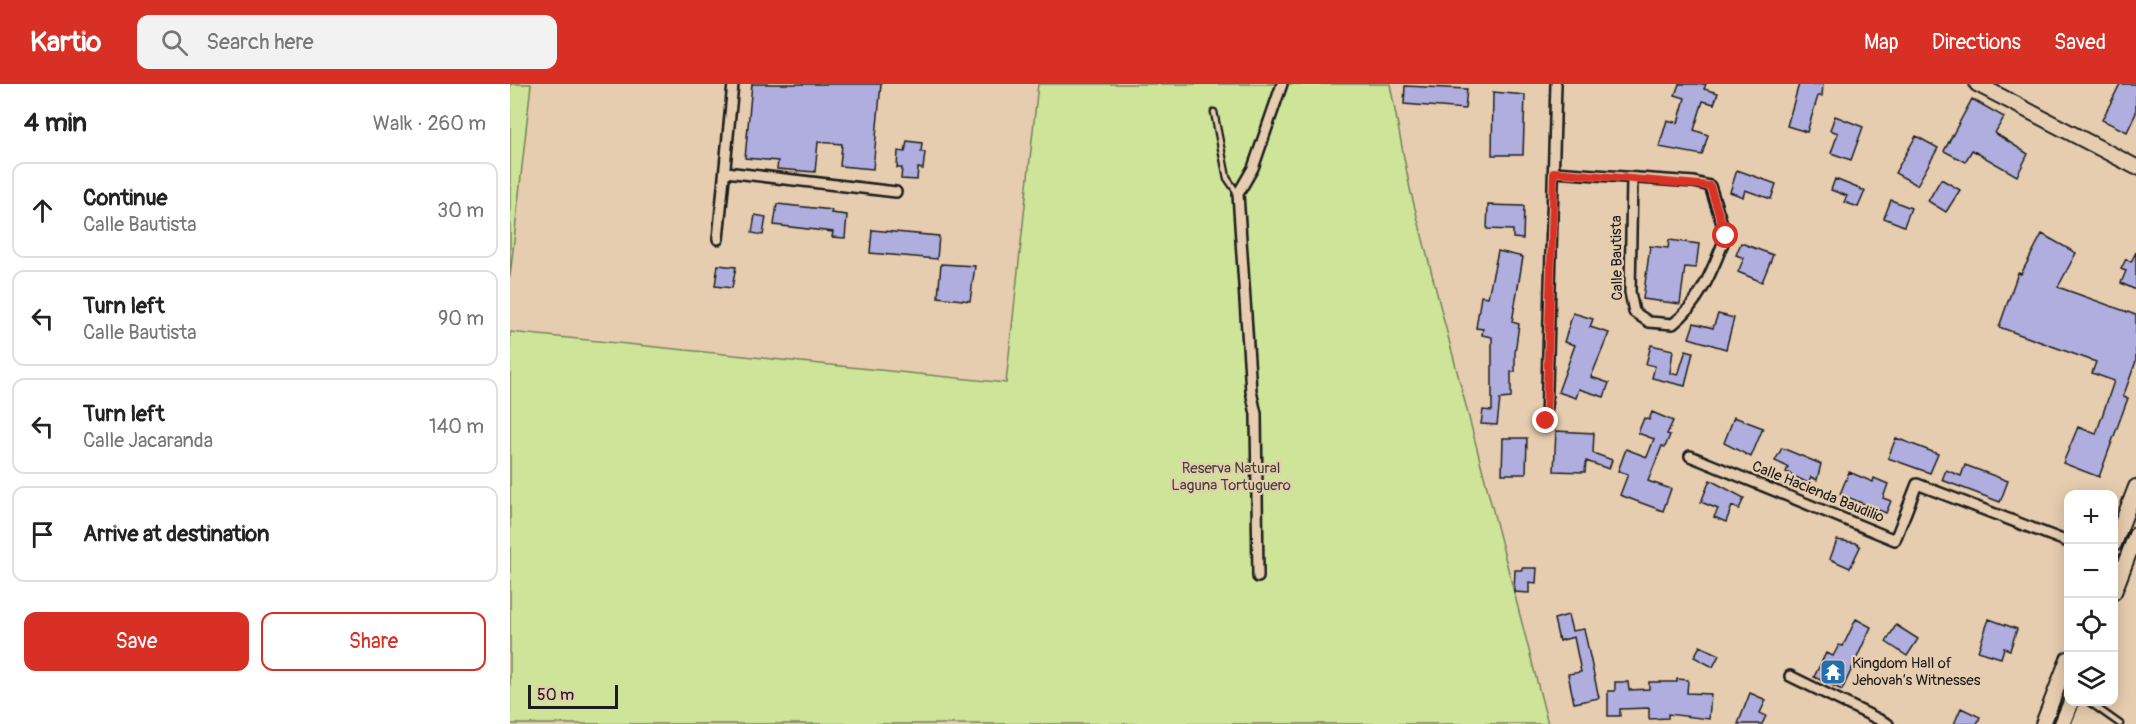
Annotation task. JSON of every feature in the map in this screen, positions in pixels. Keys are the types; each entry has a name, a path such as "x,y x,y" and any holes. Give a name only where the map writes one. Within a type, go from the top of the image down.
{"main road":[{"path":"1977,84 2136,167"},
{"path":"2118,534 2136,487"},
{"path":"2118,582 2136,535"},
{"path":"2043,724 2064,684"},
{"path":"2062,724 2069,706"}],"street":[{"path":"718,239 733,84"},
{"path":"1258,577 1256,414 1251,391 1238,194 1253,168 1282,84"},
{"path":"1546,421 1556,84"},
{"path":"726,172 896,192"},
{"name":"Calle Bautista","path":"1554,172 1632,178 1710,186 1721,214 1726,236 1708,281 1686,314 1673,324 1649,322 1634,312 1630,292 1632,178"},
{"name":"Calle Hacienda Baudilio","path":"1690,456 1895,540 1917,484 2064,540"},
{"path":"1790,676 1888,724"}],"lane":[{"path":"1214,112 1227,178 1238,194"},
{"path":"2095,706 2120,724"}],"green space":[{"path":"510,84 531,84 510,277"},
{"name":"Reserva Natural Laguna Tortuguero","path":"1038,84 1390,84 1410,189 1548,724 510,724 510,332 1006,383"}],"building":[{"path":"752,84 881,84 873,169 840,166 842,144 818,142 815,172 777,169 778,161 745,158"},
{"path":"1679,84 1706,84 1704,89 1718,93 1714,104 1703,101 1694,130 1708,135 1702,155 1659,147 1667,120 1678,123 1685,98 1675,95"},
{"path":"1799,84 1823,84 1822,96 1818,96 1807,132 1787,126"},
{"path":"2120,84 2136,84 2136,113 2127,132 2102,120"},
{"path":"1405,86 1467,89 1465,109 1404,104"},
{"path":"1493,92 1525,95 1523,155 1492,155"},
{"path":"1972,99 2004,117 1995,133 2028,154 2017,176 1972,150 1965,162 1944,151"},
{"path":"1835,116 1863,127 1851,160 1831,153 1838,133 1830,130"},
{"path":"1916,136 1938,148 1917,185 1895,173"},
{"path":"907,141 922,143 921,152 925,152 923,169 918,168 917,180 901,179 902,168 897,168 898,151 905,152"},
{"path":"1737,170 1776,184 1771,199 1745,190 1743,197 1730,192"},
{"path":"1835,179 1865,191 1858,207 1844,202 1847,196 1831,190"},
{"path":"1941,179 1960,190 1946,212 1928,201"},
{"path":"1891,200 1911,208 1904,226 1884,218"},
{"path":"777,204 832,210 831,213 847,215 845,238 832,237 833,232 774,225"},
{"path":"1488,205 1524,206 1523,239 1513,238 1513,230 1487,229"},
{"path":"755,215 766,217 763,235 752,233"},
{"path":"872,230 939,236 937,259 870,253"},
{"path":"2042,234 2076,253 2058,287 2136,315 2136,361 2123,397 2128,398 2099,477 2063,463 2078,427 2096,434 2114,381 2092,373 2096,362 1999,327 2018,273 2021,274"},
{"path":"1669,240 1699,244 1696,268 1685,267 1680,304 1643,299 1650,246 1668,248"},
{"path":"1741,243 1773,255 1762,282 1738,272 1744,258 1736,255"},
{"path":"1498,251 1523,257 1512,322 1519,324 1515,372 1511,372 1511,398 1500,399 1497,425 1481,424 1483,410 1492,411 1492,337 1482,335 1483,329 1476,328 1481,296 1488,297"},
{"path":"2136,252 2136,290 2121,283 2126,271 2121,269 2126,259 2131,262"},
{"path":"941,264 975,266 970,301 938,297"},
{"path":"718,265 736,267 732,288 715,286"},
{"path":"1573,313 1593,319 1590,327 1609,333 1591,377 1609,383 1604,397 1579,389 1576,398 1558,392 1575,345 1564,342"},
{"path":"1718,314 1734,318 1726,349 1689,338 1694,323 1713,328"},
{"path":"1651,345 1673,350 1670,373 1678,375 1686,350 1693,352 1685,386 1652,378 1655,366 1646,364"},
{"path":"1652,412 1673,421 1667,434 1670,435 1665,447 1662,446 1648,481 1671,489 1663,511 1620,495 1628,474 1618,471 1626,449 1647,457 1654,439 1638,433 1644,418 1649,420"},
{"path":"1734,417 1763,428 1751,457 1724,443"},
{"path":"1556,431 1594,433 1593,453 1612,460 1609,469 1586,461 1585,472 1554,471"},
{"path":"1503,438 1527,438 1526,474 1502,474"},
{"path":"1896,438 1938,454 1930,473 1888,458"},
{"path":"1782,448 1821,464 1817,480 1811,477 1808,483 1786,472 1788,467 1775,461"},
{"path":"1965,465 2008,481 2000,502 1942,480 1946,470 1961,476"},
{"path":"1849,472 1873,482 1874,478 1888,484 1883,498 1891,501 1886,513 1840,494"},
{"path":"1710,480 1744,498 1739,509 1732,506 1726,522 1714,517 1718,509 1701,502"},
{"path":"1837,540 1857,543 1860,547 1850,568 1830,559"},
{"path":"1522,568 1537,568 1536,583 1529,582 1529,593 1514,592 1515,570 1522,570"},
{"path":"1568,615 1572,631 1584,629 1599,698 1574,703 1568,674 1581,672 1574,637 1559,641 1554,619"},
{"path":"1856,619 1871,627 1842,690 1814,677 1826,653 1833,656 1839,645 1843,646"},
{"path":"1989,619 2017,629 2010,650 2004,648 2001,658 1978,651"},
{"path":"1896,625 1918,639 1907,656 1886,642"},
{"path":"1700,646 1719,655 1713,667 1694,657"},
{"path":"1677,679 1688,680 1687,693 1711,694 1709,719 1668,714 1668,718 1649,719 1649,708 1620,709 1620,716 1608,716 1608,691 1615,691 1615,682 1628,682 1629,690 1649,689 1649,682 1677,682"},
{"path":"1750,693 1766,700 1760,713 1766,716 1762,724 1738,724"},
{"path":"1961,708 1980,717 1977,724 1954,724"}],"place":[{"name":"Kingdom Hall of Jehovah’s Witnesses","path":"1833,672"}],"route":[{"path":"1546,421 1554,172 1694,182 1710,186 1721,214 1726,236"}]}
